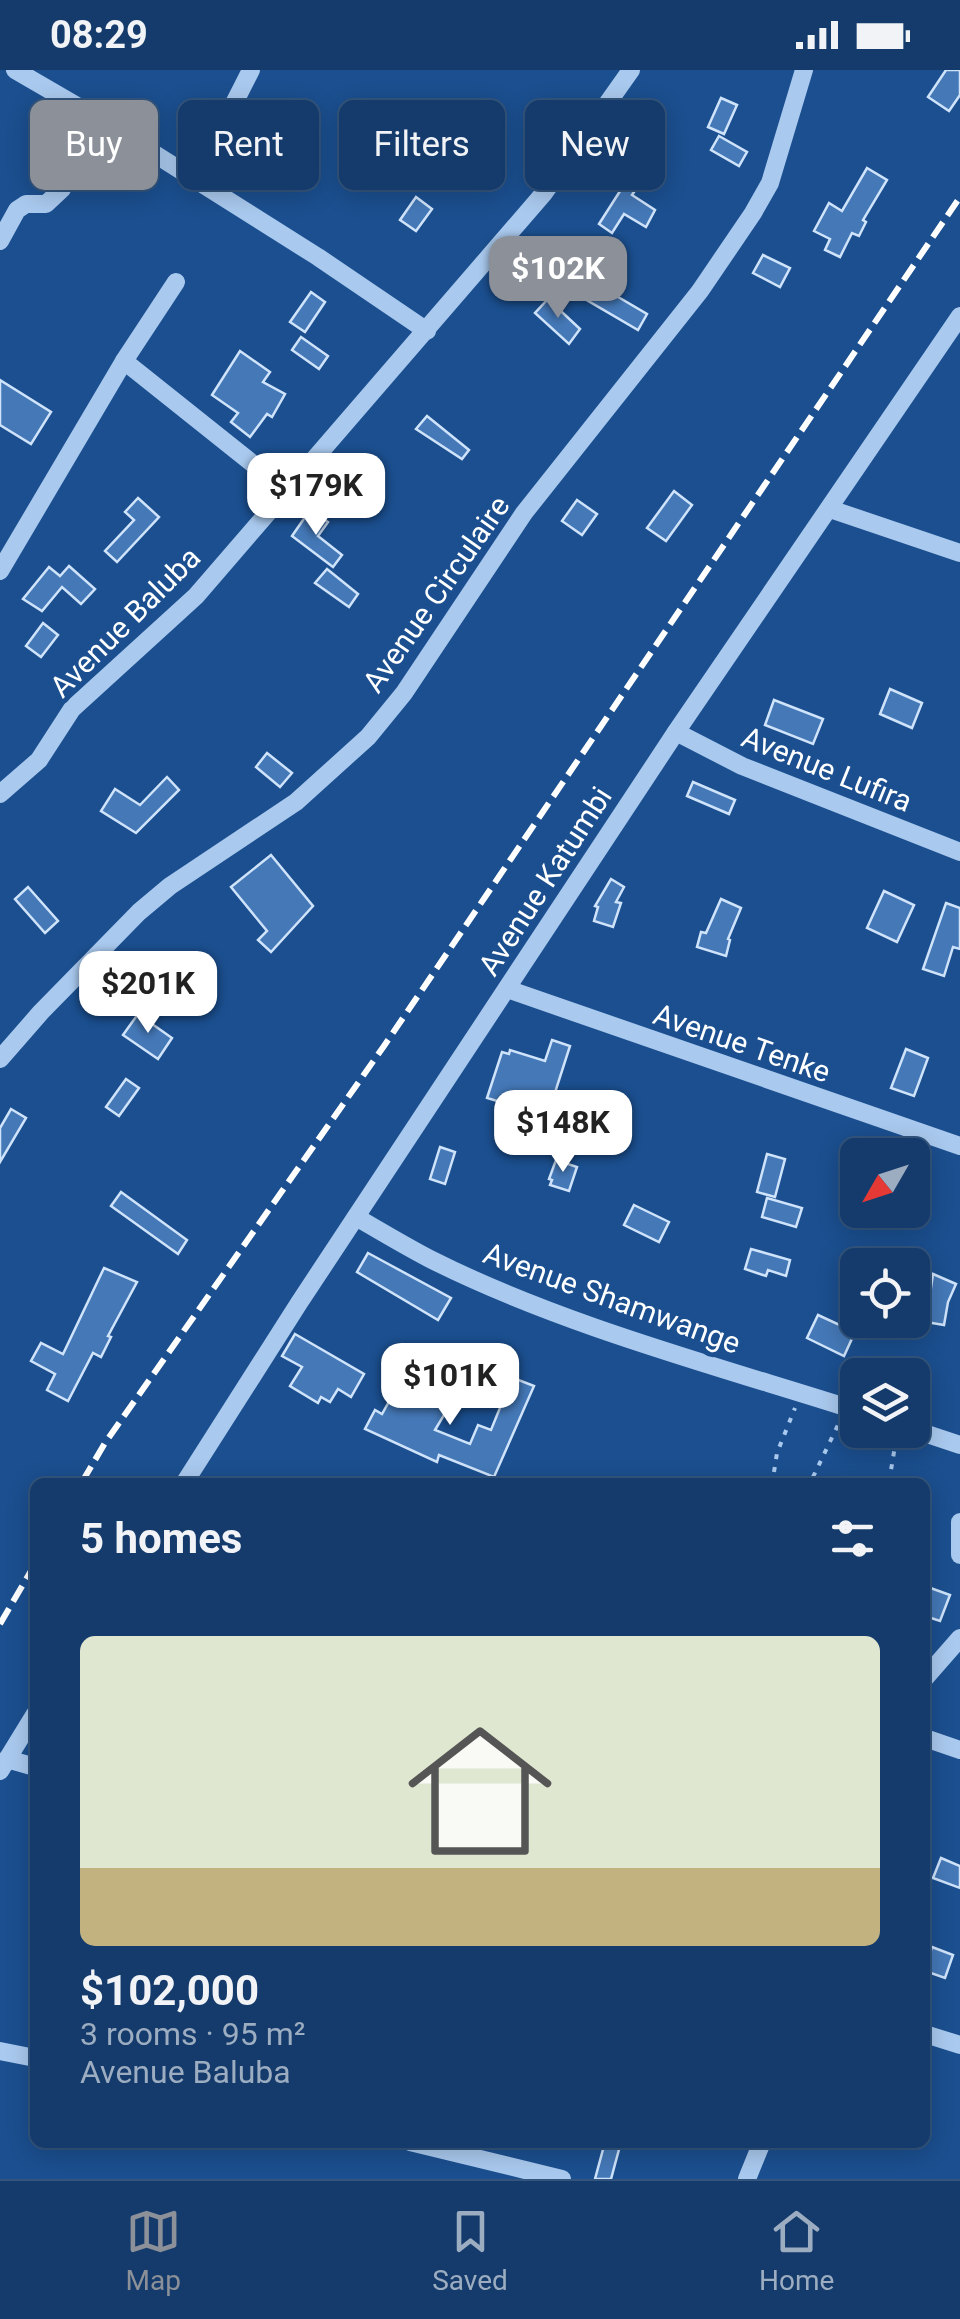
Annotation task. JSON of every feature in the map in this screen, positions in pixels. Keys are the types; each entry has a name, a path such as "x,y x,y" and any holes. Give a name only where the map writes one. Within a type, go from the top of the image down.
{"street":[{"path":"16,70 68,100"},
{"path":"236,100 251,70"},
{"name":"Avenue Baluba","path":"0,794 38,760 72,710 196,596 544,193 632,70"},
{"name":"Avenue Circulaire","path":"0,1059 139,912 170,886 296,802 368,737 404,692 524,514 689,305 753,213 770,183 804,70"},
{"path":"0,241 17,210 26,204 52,200 62,190"},
{"path":"211,190 318,256 427,331"},
{"path":"0,571 124,361 176,282"},
{"name":"Avenue Katumbi","path":"188,1478 676,732 960,316"},
{"path":"124,361 287,490"},
{"path":"830,508 960,553"},
{"name":"Avenue Lufira","path":"676,732 742,766 960,852"},
{"name":"Avenue Tenke","path":"507,990 960,1146"},
{"name":"Avenue Shamwange","path":"356,1217 430,1259 504,1292 840,1406"},
{"path":"930,1435 960,1444"},
{"path":"960,1522 960,1555"},
{"path":"930,1672 960,1638"},
{"path":"30,1722 4,1765 30,1767"},
{"path":"930,1740 960,1750"},
{"path":"930,2036 960,2045"},
{"path":"0,2051 30,2057"},
{"path":"435,2148 562,2179"},
{"path":"747,2179 760,2148"}],"path":[{"path":"774,1472 777,1453 800,1394"},
{"path":"813,1477 840,1430"},
{"path":"890,1478 895,1448"}],"building":[{"path":"946,70 960,70 960,95 949,111 928,97"},
{"path":"721,98 737,105 724,134 708,127"},
{"path":"719,136 747,152 739,166 711,150"},
{"path":"867,168 887,180 863,220 866,222 859,236 852,233 840,257 825,250 830,239 814,231 829,203 842,211"},
{"path":"621,190 635,190 632,195 655,210 646,227 624,214 612,233 599,224"},
{"path":"416,197 432,209 416,231 400,220"},
{"path":"763,255 790,268 780,287 753,273"},
{"path":"596,284 647,314 638,330 585,299"},
{"path":"311,292 325,302 305,332 290,322"},
{"path":"548,299 580,329 569,344 535,313"},
{"path":"301,337 328,356 319,369 292,350"},
{"path":"240,351 270,372 263,382 285,394 272,417 267,414 250,437 231,422 238,413 212,395"},
{"path":"0,380 51,412 31,444 0,425"},
{"path":"427,416 469,450 462,459 416,429"},
{"path":"674,491 692,505 666,541 647,528"},
{"path":"138,498 159,517 117,562 105,551 134,520 125,512"},
{"path":"577,500 597,514 582,535 562,521"},
{"path":"310,510 328,522 318,536 342,555 333,567 292,536"},
{"path":"69,566 95,589 81,604 62,587 42,611 23,599 49,567 60,576"},
{"path":"327,569 358,594 349,607 315,583"},
{"path":"43,623 58,635 41,657 26,646"},
{"path":"890,689 922,703 912,728 880,714"},
{"path":"774,700 823,719 813,744 765,725"},
{"path":"267,753 292,773 280,787 256,767"},
{"path":"167,777 179,790 136,833 101,811 115,789 140,805"},
{"path":"693,782 735,800 729,814 687,796"},
{"path":"271,855 313,906 271,952 258,940 267,931 231,887"},
{"path":"611,879 624,887 616,902 621,903 613,927 594,921 598,907 595,906"},
{"path":"28,887 58,921 45,933 15,899"},
{"path":"884,891 914,905 897,942 867,928"},
{"path":"721,899 741,908 728,939 726,956 697,947 701,932 706,933"},
{"path":"946,903 960,908 960,949 953,947 944,976 923,969"},
{"path":"141,964 162,978 148,997 128,983"},
{"path":"138,1014 172,1038 158,1059 123,1035"},
{"path":"552,1040 570,1046 551,1105 520,1096 517,1107 487,1098 502,1052 509,1054 510,1050 545,1061"},
{"path":"906,1049 928,1058 914,1096 891,1088"},
{"path":"126,1079 139,1088 119,1116 106,1107"},
{"path":"11,1109 26,1118 0,1162 0,1128"},
{"path":"440,1147 455,1152 445,1184 430,1179"},
{"path":"767,1154 785,1159 775,1197 757,1192"},
{"path":"556,1160 577,1167 569,1191 550,1185"},
{"path":"121,1192 187,1240 178,1254 111,1206"},
{"path":"767,1198 802,1208 796,1227 762,1217"},
{"path":"634,1205 669,1222 659,1242 624,1225"},
{"path":"751,1249 790,1260 786,1276 768,1270 766,1276 745,1269"},
{"path":"368,1253 451,1298 438,1320 357,1272"},
{"path":"104,1268 137,1282 101,1357 93,1353 68,1401 47,1390 55,1374 31,1361 41,1343 63,1354"},
{"path":"933,1274 956,1284 944,1325 930,1323"},
{"path":"818,1315 840,1325 840,1338 852,1338 844,1356 807,1338"},
{"path":"295,1334 364,1374 351,1397 338,1389 330,1402 321,1397 318,1403 290,1386 302,1367 282,1356"},
{"path":"508,1376 534,1386 494,1477 439,1455 437,1462 365,1429 375,1410 382,1414 400,1382 447,1410 435,1430 470,1444 478,1425 491,1430 506,1393 502,1391"},
{"path":"930,1588 950,1595 940,1621 930,1618"},
{"path":"941,1858 960,1866 960,1888 933,1878"},
{"path":"932,1947 953,1955 945,1978 930,1973"},
{"path":"603,2148 619,2148 611,2179 595,2179"}],"railway":[{"path":"84,1478 384,1046 960,197"},
{"path":"0,1624 30,1573"}]}
